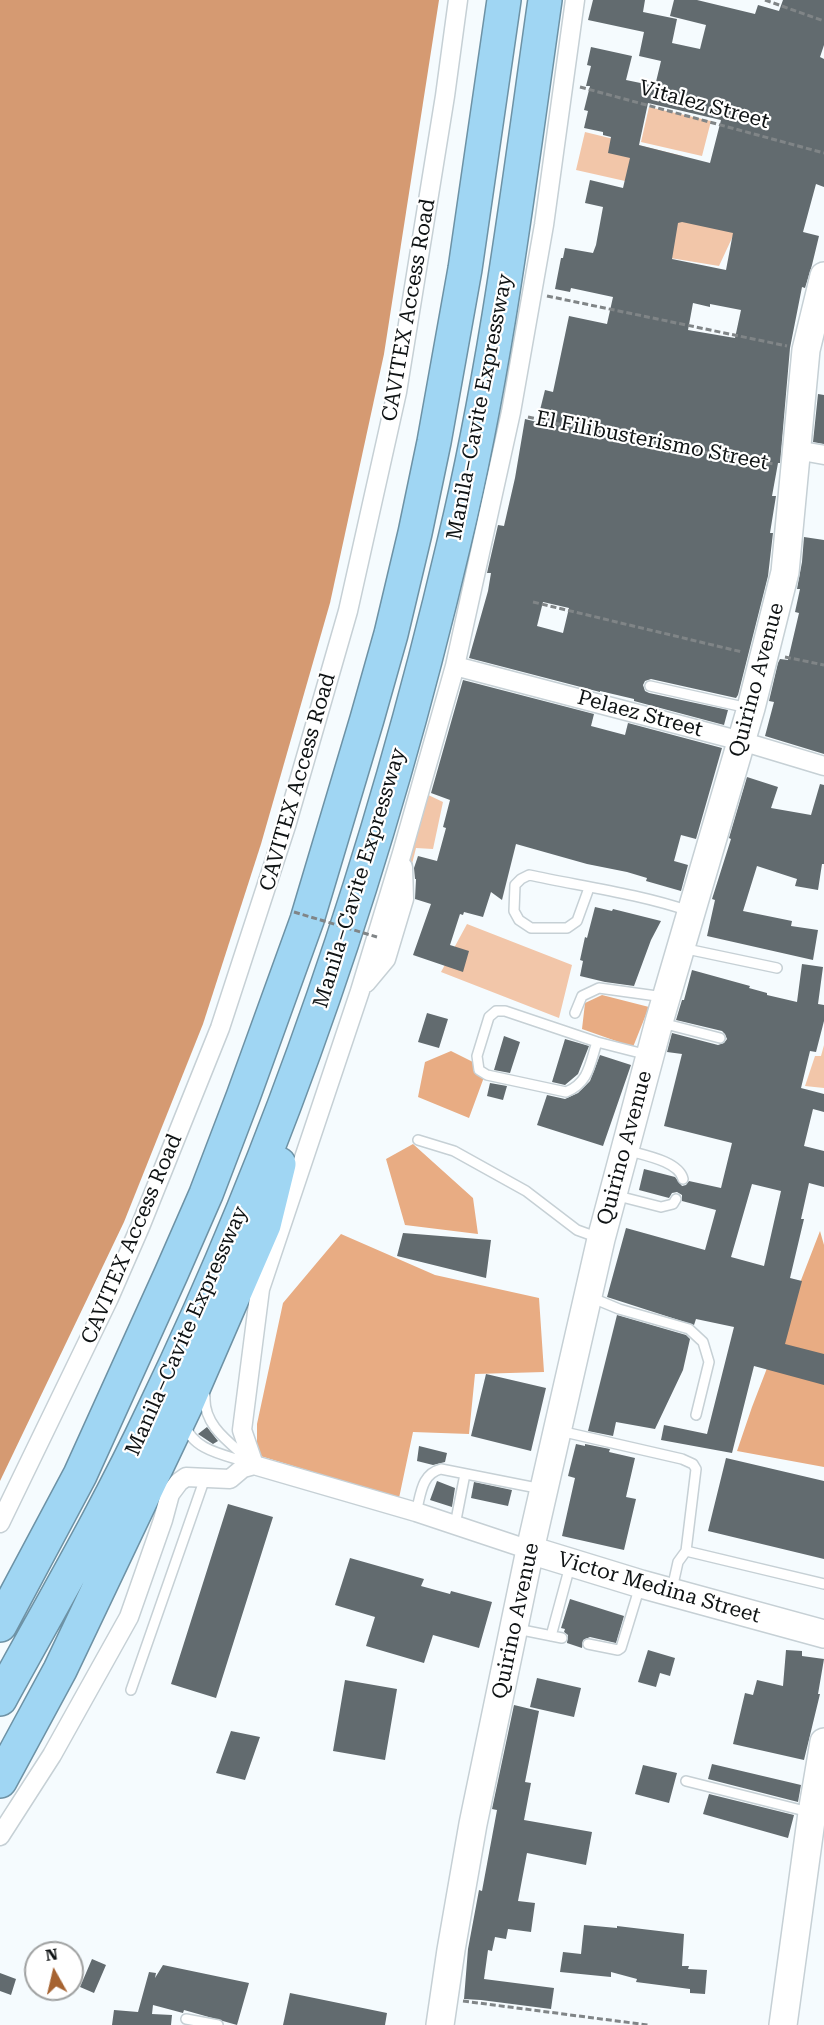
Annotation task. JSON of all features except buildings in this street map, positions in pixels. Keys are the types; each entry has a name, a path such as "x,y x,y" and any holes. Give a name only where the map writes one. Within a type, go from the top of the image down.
{"highway":[{"name":"Manila–Cavite Expressway","path":"0,1625 80,1475 150,1324 206,1194 271,1025 308,920 391,634 432,454 463,280 504,0"},
{"name":"Manila–Cavite Expressway","path":"0,1699 115,1489 153,1413 241,1215 309,1039 372,846 424,663 476,446 545,0"},
{"path":"0,1781 70,1649 190,1395 264,1225 309,1039"}],"main road":[{"name":"Quirino Avenue","path":"440,2025 468,1852 530,1550 587,1296 624,1149 751,708 785,572 806,350 824,276"},
{"name":"Victor Medina Street","path":"530,1550 641,1584 824,1634"},
{"path":"783,2025 824,1742"}],"street":[{"name":"CAVITEX Access Road","path":"0,1523 104,1308 140,1227 220,1028 258,914 275,853 286,826 348,611 397,392 445,96 458,0"},
{"path":"0,1836 52,1755 129,1617 170,1494 186,1477 230,1479 243,1468 254,1465 242,1430 260,1289 360,991 386,959 405,899 402,853 455,666 511,412 532,293 575,0"},
{"name":"El Filibusterismo Street","path":"795,458 824,454"},
{"name":"Pelaez Street","path":"455,666 741,741 824,766"},
{"name":"Victor Medina Street","path":"254,1465 416,1512 530,1550"}],"lane":[{"path":"650,686 751,708"},
{"path":"589,888 577,921 567,928 531,928 519,920 514,911 515,885 529,875 674,906 691,912"},
{"path":"681,948 777,968"},
{"path":"575,1013 582,996 599,988 663,1010 720,1038"},
{"path":"597,1042 585,1076 578,1087 566,1092 487,1075 479,1070 477,1056 489,1017 496,1011 505,1011 597,1042 651,1055"},
{"path":"418,1140 453,1151 526,1191 577,1230 601,1239"},
{"path":"624,1149 675,1166 682,1173 683,1179"},
{"path":"612,1194 661,1207 673,1204 676,1200"},
{"path":"587,1296 619,1309 689,1329 703,1342 709,1362 696,1415"},
{"path":"205,1396 206,1411 214,1428 254,1465"},
{"path":"185,1419 188,1432 201,1445 209,1450 254,1465"},
{"path":"557,1430 682,1459 693,1464 697,1476 686,1551 678,1562 672,1592"},
{"path":"416,1512 426,1477 432,1471 441,1469 544,1489"},
{"path":"455,1525 465,1474"},
{"path":"131,1690 205,1478"},
{"path":"686,1551 824,1584"},
{"path":"552,1636 571,1563"},
{"path":"588,1644 618,1650 621,1648 641,1584"},
{"path":"514,1628 562,1638"},
{"path":"686,1781 812,1813"},
{"path":"186,2019 218,2025"}],"path":[{"path":"765,0 824,21"},
{"name":"Vitalez Street","path":"576,86 824,153"},
{"path":"532,293 806,350"},
{"name":"El Filibusterismo Street","path":"511,412 620,438 795,458"},
{"path":"533,602 765,655 824,664"},
{"path":"294,912 377,938"},
{"path":"444,1998 648,2025"}],"shaded area":[{"path":"0,0 439,0 384,354 330,603 261,844 203,1024 124,1222 0,1481"},
{"path":"649,107 711,121 702,156 641,142"},
{"path":"585,132 683,156 674,192 576,170"},
{"path":"626,185 739,223 719,266 609,248"},
{"path":"422,792 443,802 433,849 416,848 411,868 405,866"},
{"path":"467,924 572,965 559,1018 441,972"},
{"path":"602,995 649,1007 633,1047 582,1029 585,1003"},
{"path":"824,1045 824,1088 805,1086 815,1056 821,1056"},
{"path":"451,1051 487,1069 469,1118 418,1097 425,1062"},
{"path":"413,1144 473,1198 478,1234 405,1225 386,1159"},
{"path":"820,1231 824,1245 824,1467 737,1451"},
{"path":"341,1234 435,1275 539,1298 544,1372 475,1374 469,1434 413,1432 399,1498 257,1455 257,1424 283,1303"}]}
